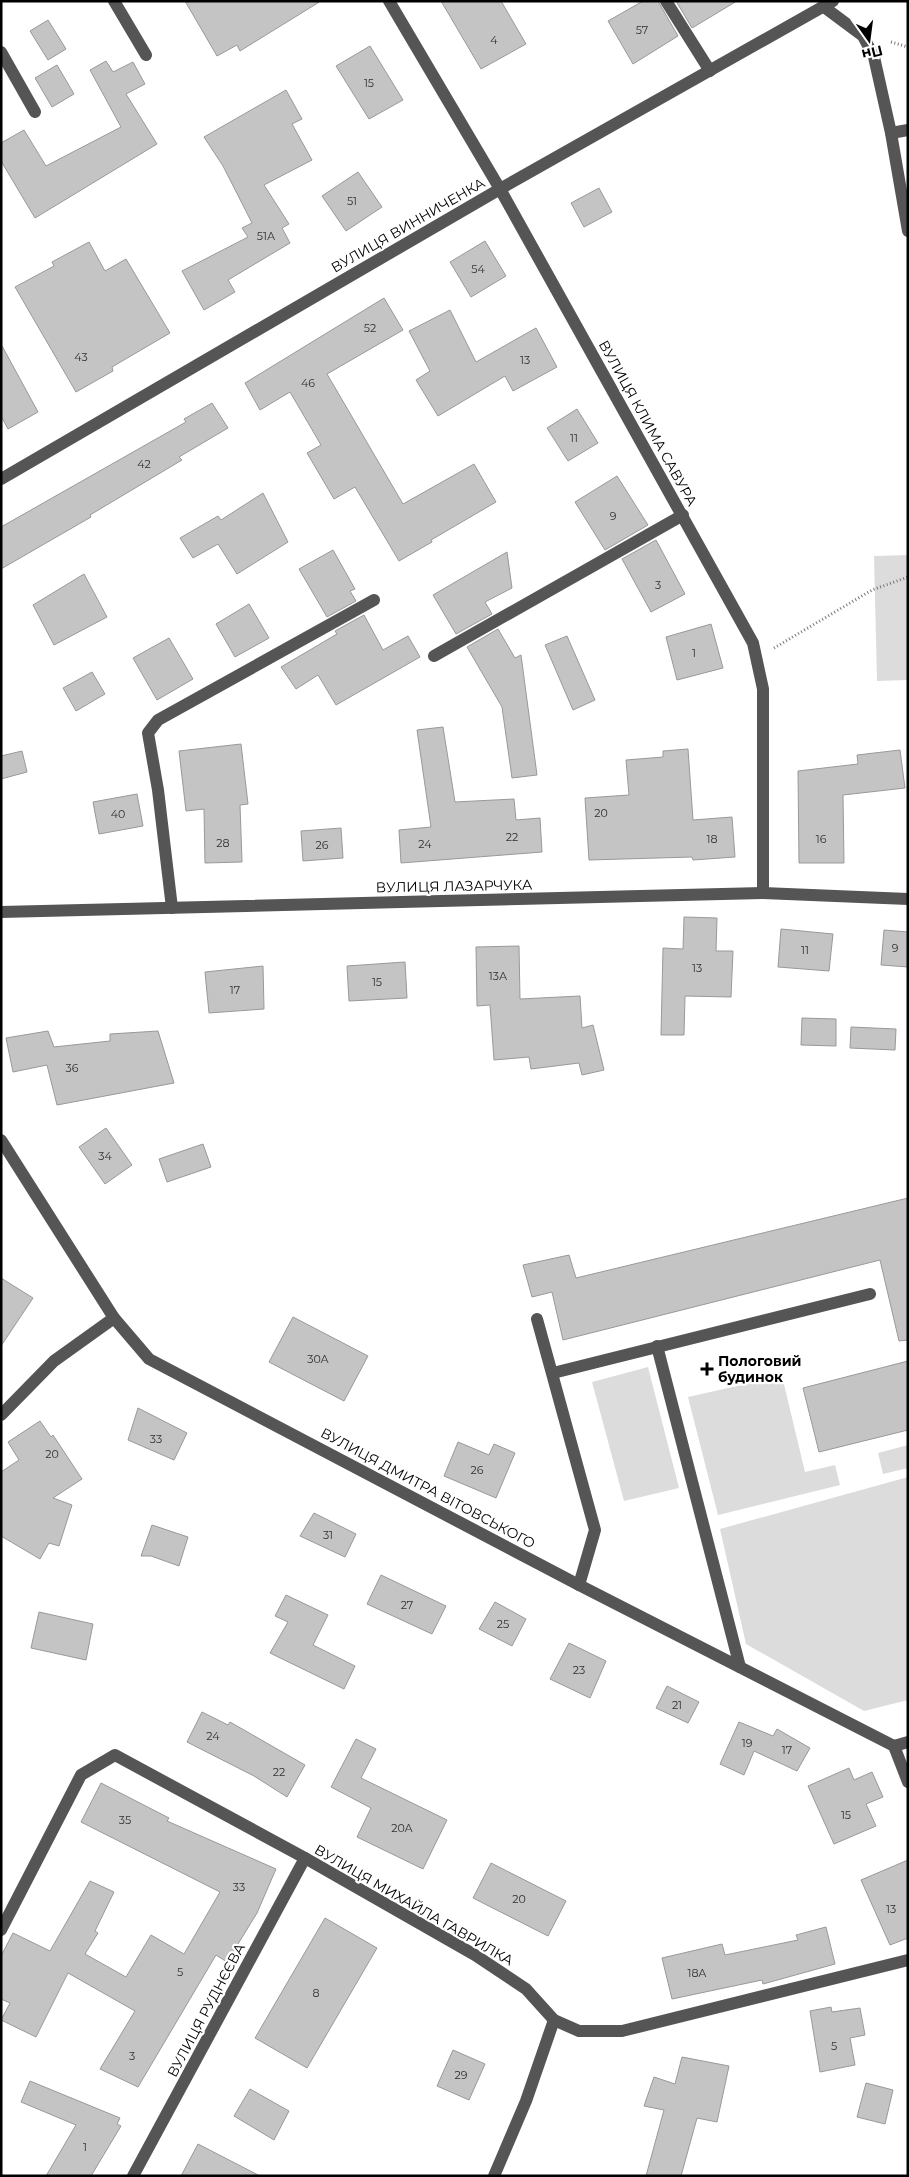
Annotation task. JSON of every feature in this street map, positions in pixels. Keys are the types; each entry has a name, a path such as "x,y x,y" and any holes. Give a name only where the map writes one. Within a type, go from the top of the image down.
{"street":[{"path":"114,1 146,55"},
{"name":"ВУЛИЦЯ КЛИМА САВУРА","path":"389,1 500,189 753,643 763,689 763,893"},
{"path":"666,1 710,71"},
{"path":"828,4 863,36 874,56 891,133 908,231"},
{"name":"ВУЛИЦЯ ВИННИЧЕНКА","path":"1,479 500,189 828,4"},
{"path":"1,52 35,112"},
{"path":"891,133 908,130"},
{"path":"434,656 683,516"},
{"path":"172,908 158,790 148,732 158,720 374,600"},
{"name":"ВУЛИЦЯ ЛАЗАРЧУКА","path":"1,912 763,893 908,899"},
{"name":"ВУЛИЦЯ ДМИТРА ВІТОВСЬКОГО","path":"1,1140 114,1318 149,1359 579,1585 894,1746"},
{"path":"553,1373 870,1294"},
{"path":"1,1415 54,1361 114,1318"},
{"path":"537,1319 595,1530 579,1585"},
{"path":"657,1346 740,1666"},
{"path":"908,1742 894,1746 908,1782"},
{"name":"ВУЛИЦЯ МИХАЙЛА ГАВРИЛКА","path":"1,1930 81,1775 115,1754 305,1858 475,1955 526,1989 554,2020 579,2031 622,2030 908,1960"},
{"name":"ВУЛИЦЯ РУДНЄЄВА","path":"133,2176 305,1858"},
{"path":"494,2176 526,2101 554,2020"}],"path":[{"path":"756,659 872,590 908,577"}],"shaded area":[{"path":"908,555 908,680 877,681 874,556"},
{"path":"648,1367 679,1488 624,1501 592,1382"},
{"path":"782,1376 805,1472 835,1465 840,1485 718,1515 688,1397"},
{"path":"908,1445 908,1468 883,1474 878,1453"},
{"path":"908,1477 908,1700 864,1711 746,1644 720,1529"}],"building":[{"path":"185,1 321,1 240,51 237,45 217,56"},
{"path":"441,1 501,1 526,44 481,69"},
{"path":"643,1 658,1 678,36 633,64 608,21"},
{"path":"676,1 737,1 692,28"},
{"path":"48,20 66,49 48,60 30,31"},
{"path":"370,46 403,100 369,119 336,66"},
{"path":"106,61 113,72 133,62 145,84 126,94 157,144 35,218 1,161 1,143 24,130 46,166 121,127 90,70"},
{"path":"57,65 74,94 52,107 35,78"},
{"path":"286,90 302,119 292,124 312,160 264,185 289,224 282,228 290,243 228,280 235,292 204,310 182,271 248,237 242,228 252,223 223,166 204,137"},
{"path":"358,172 382,207 346,231 322,196"},
{"path":"599,188 612,212 584,227 571,203"},
{"path":"485,241 506,276 471,297 450,262"},
{"path":"89,242 105,271 126,259 170,333 112,367 113,371 76,392 15,287 54,266 52,262"},
{"path":"384,298 403,330 327,374 403,504 474,464 496,502 399,561 355,487 334,499 307,453 321,445 290,392 260,410 245,383"},
{"path":"450,310 476,362 536,328 557,367 513,391 505,376 438,416 416,380 430,371 409,331"},
{"path":"1,344 38,412 8,429 1,416"},
{"path":"212,403 228,428 179,457 182,460 90,515 91,517 1,569 1,527 186,422 184,419"},
{"path":"577,409 598,443 568,461 547,428"},
{"path":"617,476 648,525 605,550 575,502"},
{"path":"263,493 288,542 237,574 218,544 193,558 180,538 218,516 221,520"},
{"path":"656,540 685,594 651,612 622,559"},
{"path":"333,550 355,589 350,591 356,601 327,617 299,569"},
{"path":"507,552 512,588 485,602 492,614 456,634 433,595"},
{"path":"84,574 107,617 54,645 33,605"},
{"path":"249,604 269,638 235,657 216,624"},
{"path":"364,615 383,650 408,636 420,657 336,705 318,675 296,689 281,667 337,634 335,631"},
{"path":"711,624 723,668 677,680 666,637"},
{"path":"498,629 515,658 521,655 537,775 512,778 502,707 467,647"},
{"path":"567,636 595,700 573,710 545,645"},
{"path":"169,638 193,679 157,700 133,658"},
{"path":"92,672 105,694 76,711 63,688"},
{"path":"443,727 455,802 514,799 516,820 540,818 542,852 401,863 399,830 431,827 417,730"},
{"path":"241,744 248,804 240,805 242,862 205,863 204,809 186,811 179,751"},
{"path":"688,749 693,820 732,817 735,857 693,860 692,857 589,860 585,798 629,795 626,760 663,757 663,751"},
{"path":"900,750 905,788 843,795 844,863 799,863 798,771 858,764 857,755"},
{"path":"22,751 27,772 1,779 1,756"},
{"path":"137,794 143,826 99,834 93,802"},
{"path":"341,828 343,858 303,861 301,831"},
{"path":"684,917 717,918 716,951 733,951 731,997 685,996 684,1035 661,1035 663,948 683,949"},
{"path":"781,929 833,934 829,971 778,967"},
{"path":"884,930 908,932 908,967 881,965"},
{"path":"519,946 520,999 580,996 582,1028 593,1025 604,1070 582,1075 579,1063 531,1069 529,1057 494,1060 490,1005 477,1006 476,947"},
{"path":"405,962 407,998 349,1001 347,966"},
{"path":"263,966 264,1009 209,1013 205,972"},
{"path":"802,1018 836,1019 836,1046 801,1045"},
{"path":"851,1027 896,1029 895,1050 850,1048"},
{"path":"48,1031 54,1047 110,1041 110,1034 158,1031 174,1083 57,1105 47,1065 13,1072 6,1038"},
{"path":"106,1128 132,1165 105,1184 79,1147"},
{"path":"203,1144 211,1167 167,1182 159,1159"},
{"path":"908,1198 908,1340 899,1341 880,1260 563,1340 552,1292 532,1297 523,1265 569,1255 576,1278"},
{"path":"1,1278 33,1298 1,1346"},
{"path":"293,1317 368,1356 344,1401 269,1362"},
{"path":"908,1361 908,1430 819,1452 803,1388"},
{"path":"138,1408 187,1433 174,1460 128,1440"},
{"path":"40,1421 51,1437 53,1435 82,1479 53,1498 72,1505 59,1546 49,1543 40,1559 1,1536 1,1472 19,1460 8,1442"},
{"path":"458,1442 489,1455 494,1444 515,1453 496,1498 444,1476"},
{"path":"314,1513 356,1534 345,1557 300,1536"},
{"path":"152,1525 188,1537 179,1566 151,1556 141,1556"},
{"path":"381,1575 446,1606 432,1634 367,1604"},
{"path":"286,1595 328,1615 313,1645 355,1666 344,1689 270,1653 288,1622 275,1616"},
{"path":"495,1602 526,1619 512,1646 479,1629"},
{"path":"39,1612 93,1624 86,1660 31,1648"},
{"path":"569,1643 606,1661 590,1698 550,1679"},
{"path":"667,1686 699,1702 688,1723 656,1708"},
{"path":"202,1712 228,1725 230,1722 305,1765 287,1797 254,1776 187,1742"},
{"path":"739,1722 773,1736 777,1729 810,1748 797,1771 754,1751 744,1775 720,1764"},
{"path":"356,1739 376,1749 361,1778 447,1820 423,1869 357,1837 371,1808 331,1787"},
{"path":"849,1768 854,1780 872,1772 883,1797 866,1804 876,1826 834,1844 808,1786"},
{"path":"101,1783 169,1818 167,1821 276,1869 257,1913 227,1962 216,1955 138,2087 100,2069 135,2011 68,1973 36,2037 1,2020 10,2003 1,1999 1,1956 13,1933 50,1951 90,1881 114,1892 95,1931 98,1933 85,1954 126,1977 151,1935 184,1954 220,1892 81,1822"},
{"path":"908,1860 908,1938 890,1945 861,1880"},
{"path":"491,1863 566,1901 548,1936 473,1898"},
{"path":"325,1918 377,1948 307,2068 255,2038"},
{"path":"826,1927 835,1964 763,1984 762,1980 672,1999 662,1958 722,1944 725,1955 798,1940 796,1935"},
{"path":"831,2007 832,2012 860,2008 865,2035 850,2038 855,2065 820,2072 810,2011"},
{"path":"453,2050 485,2064 469,2100 437,2086"},
{"path":"682,2057 729,2066 717,2122 697,2118 681,2176 646,2176 664,2110 644,2106 654,2077 675,2084"},
{"path":"30,2081 120,2118 117,2124 121,2126 91,2176 46,2176 76,2125 21,2102"},
{"path":"866,2083 893,2090 885,2124 857,2117"},
{"path":"250,2089 289,2111 274,2140 234,2116"},
{"path":"198,2144 260,2176 181,2176"}],"place":[{"name":"Пологовий будинок","path":"707,1369"}]}
